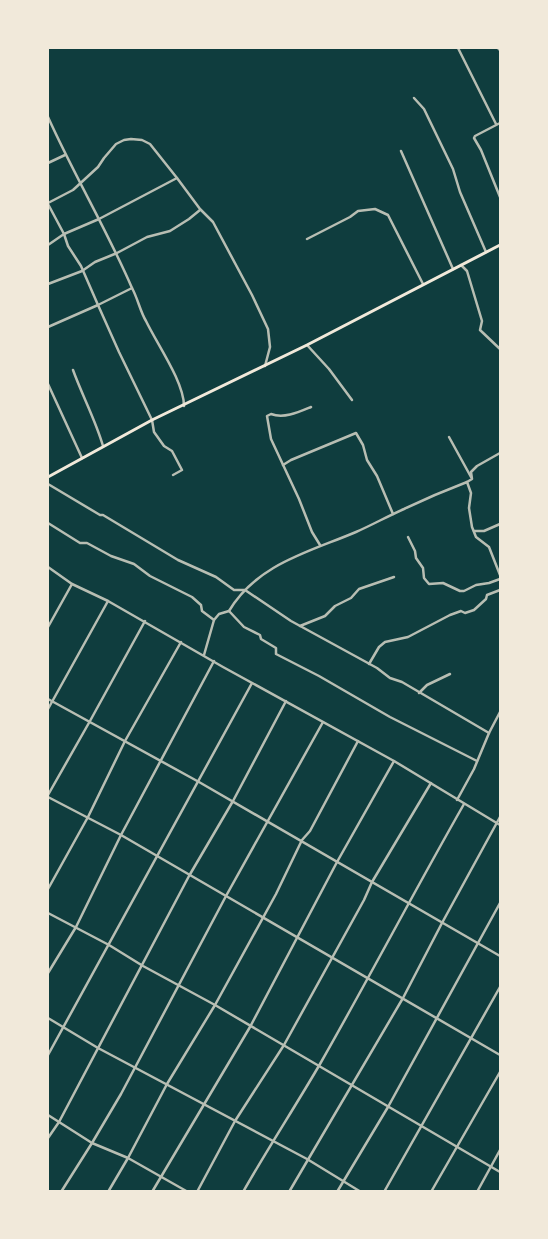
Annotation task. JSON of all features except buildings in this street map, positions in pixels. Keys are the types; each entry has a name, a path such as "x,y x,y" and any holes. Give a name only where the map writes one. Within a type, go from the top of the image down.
{"main road":[{"path":"48,476 152,420 307,345 500,244"}],"street":[{"path":"458,48 497,125"},
{"path":"414,98 424,109 453,169 460,192 486,252"},
{"path":"48,116 65,155 117,253 145,320 161,347 184,396 184,406"},
{"path":"500,123 474,138 481,150 500,197"},
{"path":"173,475 182,470 172,451 164,446 154,432 152,420 81,266 68,246 64,234 48,204 73,190 98,167 116,144 131,139 142,140 150,144 200,209 213,222 268,329 270,347 265,366"},
{"path":"402,151 453,269"},
{"path":"48,163 65,155"},
{"path":"48,245 64,234 100,219 177,178"},
{"path":"48,284 82,271 95,262 147,237 170,231 189,219 200,209"},
{"path":"307,239 358,211 375,210 388,216 423,284"},
{"path":"461,265 467,271 482,321 480,330 500,349"},
{"path":"48,327 132,288"},
{"path":"307,345 330,369 352,400"},
{"path":"73,370 100,433 103,446"},
{"path":"48,384 82,458"},
{"path":"48,397 53,395"},
{"path":"311,407 290,415 277,416 271,414 267,416 271,439 312,532 320,545"},
{"path":"283,465 296,457 326,447 356,433 393,514"},
{"path":"449,438 472,479"},
{"path":"472,479 471,472 477,466 500,453"},
{"path":"204,656 214,620 219,614 229,611 236,600 260,575 320,545 355,532 472,479"},
{"path":"408,537 415,551 416,558 423,568 424,578 429,584 443,583 464,592 476,584 489,583 500,577 488,547 476,537 473,531 469,517 471,493 467,482"},
{"path":"48,484 96,513 129,529 178,560 216,577 234,590 245,590 300,626 488,733"},
{"path":"48,523 80,543 87,543 110,556 134,564 150,576 192,597 201,605 202,611 214,620"},
{"path":"473,531 484,530 500,524"},
{"path":"48,567 72,584 145,621 252,683 394,761 499,824"},
{"path":"300,626 325,616 335,606 351,598 359,589 394,577"},
{"path":"48,627 72,584"},
{"path":"369,664 385,642 408,637 461,611 465,613 474,610 486,599 487,595 500,590"},
{"path":"48,709 108,601"},
{"path":"229,611 244,627 260,635 261,639 276,648 276,654 319,676 390,717 477,761"},
{"path":"145,621 48,796 263,916 500,1054"},
{"path":"48,889 88,817 125,741 181,642"},
{"path":"48,973 76,927 121,836 214,661"},
{"path":"419,693 427,685 450,674"},
{"path":"48,1055 252,683"},
{"path":"48,699 302,840 500,956"},
{"path":"48,1138 59,1122 286,701"},
{"path":"457,800 477,761 488,733 500,712"},
{"path":"60,1192 92,1143 135,1067 226,896 323,722"},
{"path":"108,1192 168,1084 215,1006 302,840 310,832 358,741"},
{"path":"152,1192 203,1103 250,1027 337,862 394,761"},
{"path":"197,1192 235,1121 284,1045 372,882 431,783"},
{"path":"244,1192 272,1141 319,1066 464,804"},
{"path":"289,1192 403,998 442,923 499,824 500,817"},
{"path":"337,1192 388,1107 500,902"},
{"path":"48,913 109,945 284,1045 500,1172"},
{"path":"384,1192 500,986"},
{"path":"48,1018 98,1048 307,1159 361,1192"},
{"path":"431,1192 500,1072"},
{"path":"48,1115 92,1143 128,1158 188,1192"},
{"path":"477,1192 500,1150"}]}
